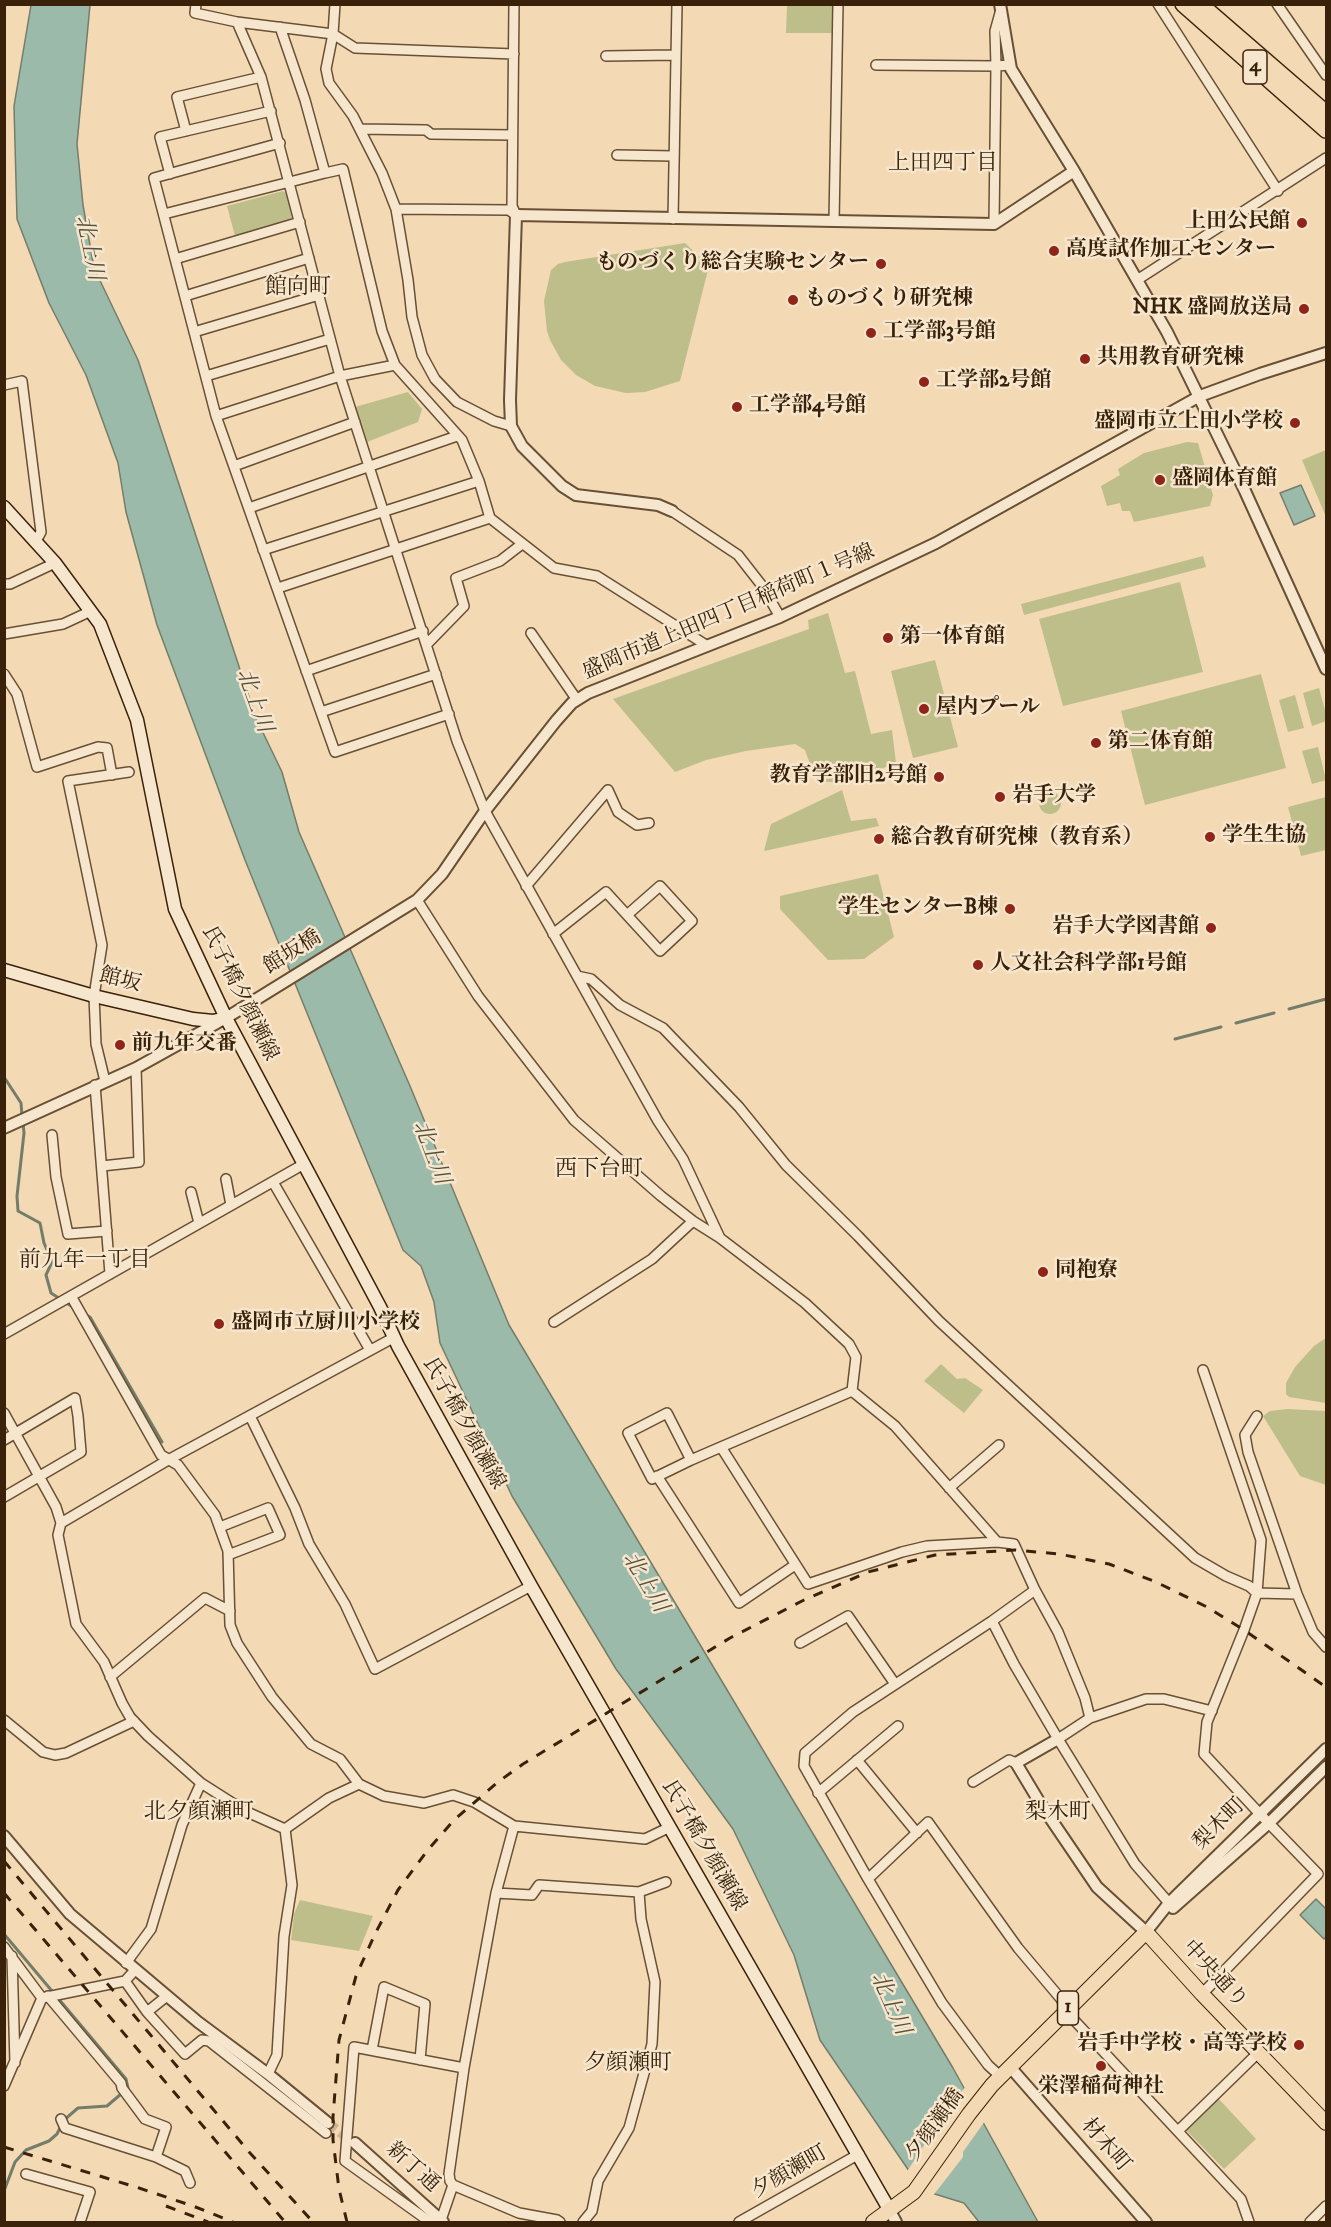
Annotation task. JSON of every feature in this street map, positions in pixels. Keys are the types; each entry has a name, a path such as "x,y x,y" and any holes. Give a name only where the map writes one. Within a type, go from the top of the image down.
{"highway":[{"name":"4","path":"1183,4 1326,130"},
{"name":"4","path":"1200,4 1326,113"}],"main road":[{"name":"氏子橋夕顔瀬線","path":"4,507 55,562 99,624 137,720 175,909 226,1018 380,1307 393,1338 531,1586 890,2209"},
{"name":"館坂","path":"4,970 94,996 193,1020 213,1021 226,1018"},
{"name":"中央通り","path":"1146,1932 1326,2123"},
{"name":"1","path":"1001,2077 1146,1932"},
{"name":"夕顔瀬橋","path":"890,2209 914,2192 969,2114 1001,2077"},
{"name":"1","path":"873,2223 890,2209"}],"street":[{"path":"196,4 195,13 237,22 333,34 355,48 513,54"},
{"path":"335,4 333,34 326,69 329,83 360,129 396,208 412,317 422,355 435,379 457,402 494,421 511,426"},
{"path":"514,4 512,206 516,216 511,426 522,446 562,486 576,495 658,505 672,511 738,555 763,587 780,617"},
{"path":"673,219 676,4"},
{"path":"834,220 838,4"},
{"path":"1158,4 1278,191"},
{"path":"1277,4 1326,75"},
{"path":"994,224 995,31 1000,9"},
{"path":"1000,9 1010,65 1137,280 1200,396 1326,669"},
{"path":"237,22 261,77 271,111 340,376 457,741 484,812 658,1121 683,1159 720,1238"},
{"path":"280,27 305,100 325,173"},
{"path":"606,56 675,55"},
{"path":"876,65 1010,65"},
{"path":"186,131 177,97 261,77"},
{"path":"170,174 160,137 271,111"},
{"path":"360,129 426,130 431,134 512,135"},
{"path":"280,143 154,178 216,416 335,752 449,714"},
{"path":"617,155 673,156"},
{"path":"1137,280 1326,158"},
{"path":"164,214 343,169 381,331 395,365 462,440 479,481 489,518 554,568 597,576 706,645"},
{"path":"396,208 509,210 516,216 994,224 1074,171"},
{"path":"175,259 300,222"},
{"path":"185,296 309,258"},
{"path":"194,332 319,295"},
{"path":"206,376 330,339"},
{"name":"盛岡市道上田四丁目稲荷町１号線","path":"380,922 417,900 442,874 484,812 555,721 576,700 588,693 780,617 936,543 1200,396 1326,353"},
{"path":"216,416 340,376 395,365"},
{"path":"4,385 22,381 42,532 36,541"},
{"path":"234,465 355,422"},
{"path":"249,508 457,436"},
{"path":"264,550 479,481"},
{"path":"278,588 489,518"},
{"path":"427,644 464,606 456,578 501,561 522,544"},
{"path":"4,584 10,584 55,562"},
{"path":"4,634 63,624 91,611"},
{"path":"306,671 423,631"},
{"path":"531,633 576,700"},
{"path":"4,674 17,694 37,767 98,747 107,748 112,775"},
{"path":"321,712 436,674"},
{"path":"111,1274 102,1166 100,1083 94,996 102,945 68,781 129,772"},
{"path":"526,886 608,790 618,812 637,825 649,823"},
{"path":"553,934 606,892 627,915 660,951 692,921 660,886 627,915"},
{"path":"417,900 478,996 574,1120 661,1196 805,1303 849,1344 856,1357 852,1391"},
{"name":"館坂橋","path":"4,1128 136,1068 226,1018 380,922"},
{"path":"577,976 591,979 620,1005 663,1028 739,1107 786,1165 939,1321 1195,1558 1249,1586 1257,1593 1297,1594"},
{"path":"102,1166 139,1162 136,1068"},
{"path":"52,1135 56,1177 68,1234 108,1231"},
{"path":"4,1334 304,1164"},
{"path":"226,1179 231,1205"},
{"path":"273,1182 370,1350"},
{"path":"191,1192 199,1223"},
{"path":"554,1322 652,1260 693,1221"},
{"path":"71,1296 161,1455 178,1465 214,1515 228,1555 230,1625 237,1643 272,1697 311,1744 340,1759 359,1784 384,1796 424,1803 453,1795 464,1798 513,1826 645,1839 670,1827"},
{"path":"61,1523 168,1460 393,1338"},
{"path":"1203,1370 1261,1540 1257,1593 1207,1722 1204,1754 1326,1882"},
{"path":"691,1460 667,1413 628,1432 652,1479 852,1391"},
{"path":"852,1391 895,1426 997,1542"},
{"path":"4,1440 75,1398 81,1452 4,1497"},
{"path":"4,1413 56,1507 61,1523 58,1535 76,1624 104,1662 122,1703 134,1721 201,1783 245,1811 285,1829"},
{"path":"249,1416 295,1508 309,1544 345,1604 375,1669 531,1586"},
{"path":"1257,1416 1245,1436 1248,1452 1312,1632 1326,1647"},
{"path":"949,1488 999,1445"},
{"path":"721,1447 808,1584 927,1546 997,1542 1014,1544 1058,1632 1085,1698 1090,1718"},
{"path":"657,1476 739,1603 795,1565"},
{"path":"220,1527 268,1508 280,1535 228,1555"},
{"path":"1001,2077 988,2065 942,2003 804,1767 805,1753 853,1712 992,1621 1035,1590"},
{"path":"110,1677 206,1598 230,1611"},
{"path":"800,1643 848,1616 895,1684"},
{"path":"992,1621 1058,1739 1135,1864 1169,1903"},
{"path":"1016,1763 1090,1718 1146,1699 1164,1699 1212,1711"},
{"path":"4,1719 43,1752 55,1755 66,1753 134,1721"},
{"path":"818,1793 898,1726"},
{"name":"梨木町","path":"1146,1932 1169,1903 1326,1749"},
{"path":"857,1760 917,1833"},
{"path":"973,1782 1009,1760 1016,1763 1097,1887 1146,1932 1269,1823 1326,1767"},
{"path":"125,1981 160,1906 182,1825 201,1783"},
{"path":"285,1829 329,1798 359,1784"},
{"path":"868,1880 928,1822 1018,1948 1061,1999 1066,2010 1241,2199 1249,2223"},
{"path":"513,1826 496,1893 464,2068 449,2174 453,2185 519,2213 557,2220 560,2223"},
{"path":"268,2074 277,2055 284,1936 292,1885 285,1829"},
{"path":"4,1836 70,1914 166,1996 268,2074 327,2128"},
{"path":"1202,1994 1318,1874"},
{"path":"496,1893 532,1895 539,1886 639,1892 666,1882"},
{"path":"583,2223 592,2211 598,2181 629,2128 652,2044 655,1982 652,1959 641,1919 639,1892"},
{"path":"4,1947 121,2083 124,2091 146,2119 166,2127 156,2157"},
{"path":"12,1956 15,2063"},
{"path":"45,1997 125,1981"},
{"path":"125,1981 147,2012 185,2054 202,2040 209,2041 327,2128"},
{"path":"372,2050 384,1987 425,2004 420,2060"},
{"path":"147,2012 166,1996"},
{"path":"4,2086 45,1997"},
{"path":"453,2185 437,2222 345,2161 354,2046 464,2068"},
{"path":"1179,2130 1259,2052"},
{"name":"材木町","path":"1001,2077 1146,2223"},
{"path":"63,2124 156,2157 185,2171 190,2183"},
{"name":"新丁通","path":"355,2143 437,2222"},
{"name":"夕顔瀬町","path":"739,2223 859,2154"},
{"path":"26,2174 90,2192 80,2223"},
{"path":"1310,2223 1326,2206"},
{"path":"890,2209 896,2223"}],"green space":[{"path":"787,5 833,5 833,33 786,33"},
{"path":"283,191 287,194 292,219 289,222 235,236 227,206"},
{"path":"685,243 709,266 680,381 645,392 626,393 595,386 576,375 561,360 547,331 544,301 551,270 565,262"},
{"path":"408,392 422,409 418,422 367,442 355,407"},
{"name":"盛岡体育館","path":"1187,442 1198,443 1213,495 1210,506 1134,522 1130,511 1122,511 1120,503 1107,506 1101,486 1120,475 1118,469 1144,453"},
{"path":"1326,450 1326,517 1302,460"},
{"path":"1203,556 1206,567 1024,615 1021,604"},
{"path":"1180,582 1203,672 1063,706 1039,619"},
{"path":"828,613 845,673 855,671 871,734 892,730 896,763 845,783 816,781 805,750 795,744 706,760 675,772 613,699 809,629 808,620"},
{"name":"屋内プール","path":"935,660 958,747 913,758 891,671"},
{"path":"1261,674 1286,768 1145,805 1121,711"},
{"path":"1319,688 1326,721 1312,726 1303,693"},
{"path":"1295,695 1304,728 1288,732 1279,700"},
{"path":"1318,747 1326,780 1312,784 1302,751"},
{"path":"842,790 851,821 876,818 879,826 764,851 771,824"},
{"path":"1050,792 1058,795 1061,803 1058,811 1050,814 1042,811 1039,803 1042,795"},
{"path":"1326,797 1326,850 1301,856 1288,807"},
{"path":"878,874 894,937 864,959 828,960 780,909 780,896"},
{"path":"1326,1338 1326,1403 1289,1397 1286,1394 1286,1383 1295,1367 1314,1346"},
{"path":"941,1364 957,1379 965,1378 983,1390 964,1413 924,1381"},
{"path":"1287,1409 1326,1411 1326,1485 1300,1476 1263,1416 1270,1411"},
{"path":"300,1900 373,1916 359,1951 291,1940 294,1914"},
{"path":"1218,2098 1256,2139 1224,2169 1185,2129"}],"water":[{"name":"北上川","path":"31,5 90,5 77,144 83,205 94,268 138,360 256,718 282,772 299,832 410,1086 509,1325 953,2068 1038,2222 979,2222 964,2203 922,2190 820,2040 794,1955 733,1829 616,1669 512,1496 440,1343 434,1302 421,1266 403,1250 245,860 157,625 126,512 118,463 86,375 49,303 17,219 14,106"},
{"path":"1301,485 1315,516 1294,525 1280,493"},
{"path":"1316,1899 1326,1909 1326,1937 1324,1939 1300,1915"}],"pier":[{"path":"966,2086 985,2121 963,2152 963,2157 932,2197 920,2193 906,2173 930,2136 931,2129"}],"waterway":[{"path":"1289,1009 1326,999"},
{"path":"1236,1023 1274,1013"},
{"path":"1175,1039 1221,1027"},
{"path":"4,1077 21,1103 22,1116"},
{"path":"23,1122 24,1133 17,1196 18,1211 40,1223 44,1243 52,1262 46,1275 51,1293 76,1309"},
{"path":"84,1314 90,1317 162,1442"},
{"path":"4,1934 126,2079 128,2088 107,2106 78,2108 64,2120"},
{"path":"4,2191 15,2162 26,2150 49,2141 57,2134 61,2126"}],"tunnel":[{"path":"328,2123 354,2143"}],"railway":[{"path":"347,2222 339,2189 333,2140 339,2040 356,1976 398,1890 454,1820 498,1782 523,1764 730,1638 802,1601 868,1572 935,1555 1015,1550 1059,1554 1109,1564 1156,1582 1207,1607 1326,1687"},
{"path":"4,1861 250,2153 313,2222"},
{"path":"4,1893 285,2222"},
{"path":"4,2147 139,2188 233,2222"},
{"path":"166,2206 208,2222"}],"place":[{"name":"上田公民館","path":"1302,223"},
{"name":"高度試作加工センター","path":"1054,251"},
{"name":"ものづくり総合実験センター","path":"881,264"},
{"name":"ものづくり研究棟","path":"793,300"},
{"name":"NHK 盛岡放送局","path":"1304,309"},
{"name":"工学部3号館","path":"871,333"},
{"name":"共用教育研究棟","path":"1085,359"},
{"name":"工学部2号館","path":"924,382"},
{"name":"工学部4号館","path":"737,407"},
{"name":"盛岡市立上田小学校","path":"1295,423"},
{"name":"盛岡体育館","path":"1160,480"},
{"name":"第一体育館","path":"888,638"},
{"name":"屋内プール","path":"924,709"},
{"name":"第二体育館","path":"1096,743"},
{"name":"教育学部旧2号館","path":"939,777"},
{"name":"岩手大学","path":"1000,797"},
{"name":"学生生協","path":"1210,837"},
{"name":"総合教育研究棟（教育系）","path":"879,839"},
{"name":"学生センターB棟","path":"1010,909"},
{"name":"岩手大学図書館","path":"1211,928"},
{"name":"人文社会科学部1号館","path":"978,965"},
{"name":"前九年交番","path":"120,1045"},
{"name":"同袍寮","path":"1043,1272"},
{"name":"盛岡市立厨川小学校","path":"219,1324"},
{"name":"岩手中学校・高等学校","path":"1299,2045"},
{"name":"栄澤稲荷神社","path":"1101,2066"}],"district":[{"name":"上田四丁目","path":"943,164"},
{"name":"館向町","path":"298,288"},
{"name":"西下台町","path":"599,1170"},
{"name":"前九年一丁目","path":"85,1261"},
{"name":"北夕顔瀬町","path":"199,1813"},
{"name":"梨木町","path":"1058,1813"},
{"name":"夕顔瀬町","path":"628,2064"}]}
